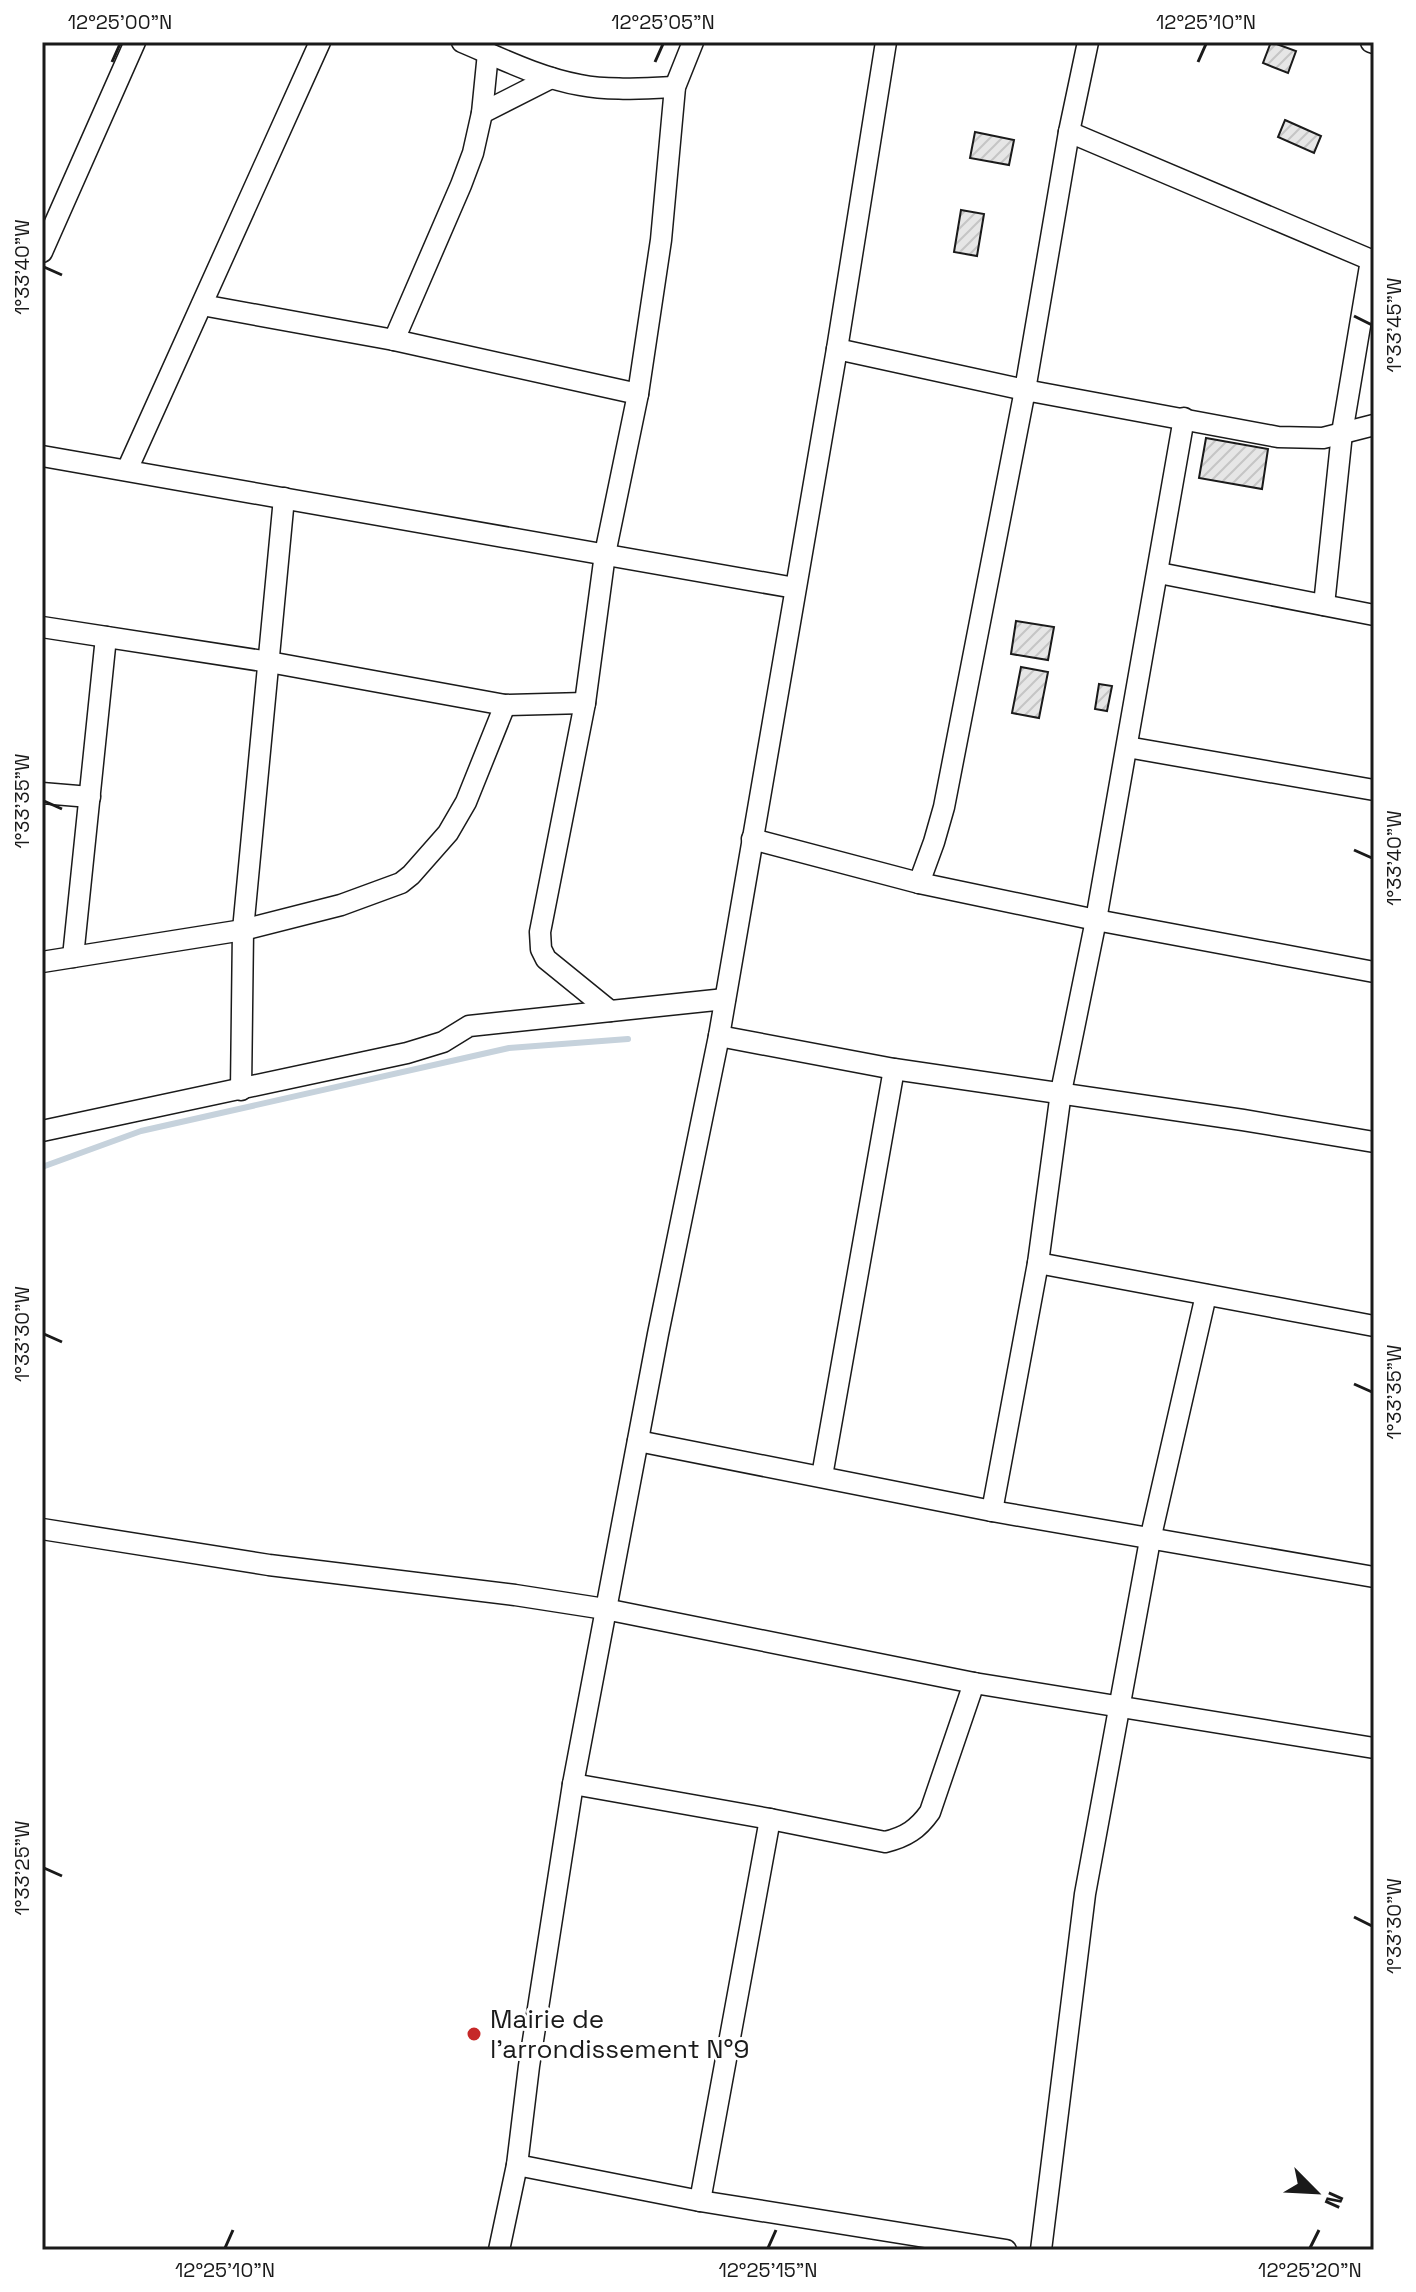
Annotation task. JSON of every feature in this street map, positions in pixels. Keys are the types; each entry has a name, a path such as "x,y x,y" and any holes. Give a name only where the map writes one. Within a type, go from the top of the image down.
{"street":[{"path":"42,252 135,42"},
{"path":"127,470 320,42"},
{"path":"462,42 551,78 580,85 603,88 675,87"},
{"path":"610,1011 552,966 541,949 540,932 585,703 605,554 638,394 661,240 675,87 693,42"},
{"path":"499,2250 517,2165 531,2051 573,1784 719,1036 837,349 886,42"},
{"path":"919,883 944,807 1025,390 1069,132 1088,42"},
{"path":"394,340 473,153 482,113 488,53"},
{"path":"482,113 551,78"},
{"path":"1069,132 1372,261 1342,433 1324,605"},
{"path":"202,305 394,340 638,394"},
{"path":"837,349 1025,390 1278,437 1323,438 1374,425"},
{"path":"992,1511 1038,1263 1061,1092 1096,920 1184,418"},
{"path":"42,456 795,588"},
{"path":"241,1090 243,930 284,498"},
{"path":"1159,573 1374,615"},
{"path":"42,627 269,662 505,705 585,703"},
{"path":"73,957 106,637"},
{"path":"42,962 243,930 341,905 401,883 448,833 466,802 505,705"},
{"path":"1127,747 1374,790"},
{"path":"42,793 90,797"},
{"path":"752,839 919,883 1374,972"},
{"path":"42,1131 407,1053 443,1042 469,1026 725,999"},
{"path":"719,1036 894,1069 1374,1142"},
{"path":"822,1476 894,1069"},
{"path":"1038,1263 1374,1326"},
{"path":"1041,2250 1085,1894 1150,1540 1206,1295"},
{"path":"638,1441 992,1511 1374,1577"},
{"path":"42,1529 269,1565 605,1609 974,1683 1374,1748"},
{"path":"573,1784 885,1842 901,1838 912,1832 930,1812 974,1683"},
{"path":"700,2201 770,1819"},
{"path":"517,2165 700,2201 1006,2250"}],"building":[{"path":"1271,42 1296,51 1288,73 1263,63"},
{"path":"1285,120 1321,136 1314,153 1278,137"},
{"path":"975,132 1014,140 1009,165 970,158"},
{"path":"961,210 984,214 977,256 954,252"},
{"path":"1206,438 1268,449 1262,489 1199,478"},
{"path":"1016,621 1054,627 1048,660 1011,654"},
{"path":"1021,667 1048,672 1039,718 1012,713"},
{"path":"1099,684 1112,686 1107,711 1095,709"}],"waterway":[{"path":"42,1167 141,1131 509,1048 628,1039"}],"place":[{"name":"Mairie de l'arrondissement N°9","path":"474,2034"}]}
